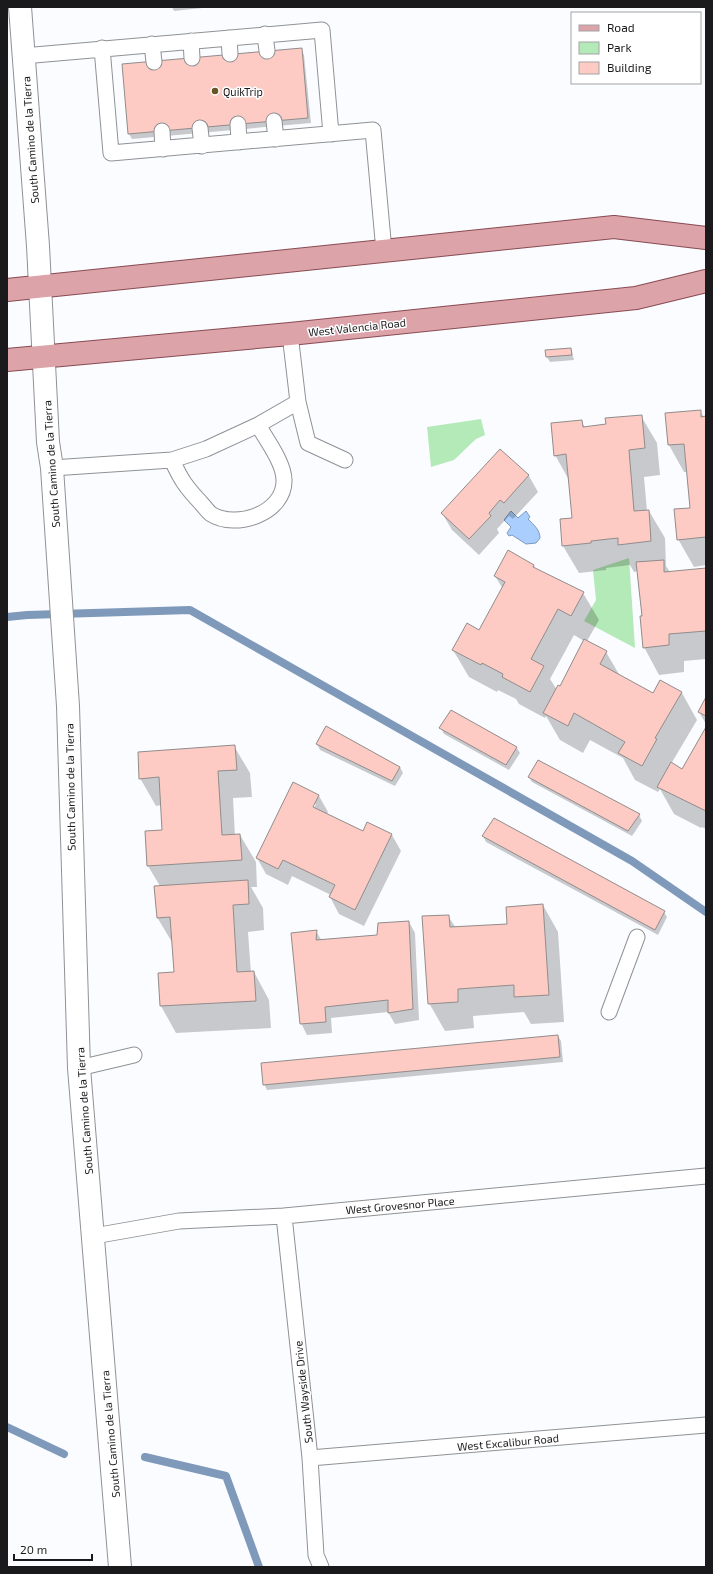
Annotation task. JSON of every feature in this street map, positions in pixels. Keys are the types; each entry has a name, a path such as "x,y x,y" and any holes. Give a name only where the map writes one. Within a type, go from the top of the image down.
{"main road":[{"path":"7,290 614,227 706,238"},
{"name":"West Valencia Road","path":"7,360 290,334 636,298 706,281"}],"street":[{"name":"South Camino de la Tierra","path":"20,7 40,287 48,442 52,468 68,706 79,1068 120,1567"}],"lane":[{"path":"23,56 322,30 332,134"},
{"path":"265,34 267,51"},
{"path":"229,38 230,54"},
{"path":"190,41 192,58"},
{"path":"152,44 154,62"},
{"path":"102,48 111,154 373,130 384,251"},
{"path":"274,121 276,139"},
{"path":"238,124 239,142"},
{"path":"200,128 202,146"},
{"path":"162,131 163,149"},
{"path":"290,334 298,402 308,443 344,460"},
{"path":"52,468 172,460 206,449 258,425 298,402"},
{"path":"172,460 183,484 211,514 234,521 267,512 280,497 284,480 278,462 258,425"},
{"path":"609,1012 637,938"},
{"path":"79,1068 134,1054"},
{"name":"West Grovesnor Place","path":"94,1236 179,1221 284,1216 706,1176"},
{"name":"South Wayside Drive","path":"284,1216 310,1458 316,1555 321,1567"},
{"name":"West Excalibur Road","path":"310,1458 706,1424"}],"green space":[{"path":"481,419 485,435 476,439 454,460 431,467 427,427"},
{"path":"629,558 635,648 584,621 596,600 593,570"}],"water":[{"path":"511,511 518,518 526,511 530,517 528,519 539,532 540,538 536,543 526,544 512,535 509,536 507,533 511,527 504,520"}],"building":[{"name":"QuikTrip","path":"302,48 308,118 128,134 122,64"},
{"path":"571,348 572,355 546,357 545,350"},
{"path":"701,410 701,417 706,416 706,537 677,540 674,509 690,508 684,444 668,445 665,413"},
{"path":"642,415 645,448 629,450 634,511 649,510 651,541 618,545 618,538 562,546 560,519 572,518 566,454 554,456 551,423 582,420 583,427 606,424 605,418"},
{"path":"500,449 529,475 504,503 500,500 489,513 491,516 469,539 441,513"},
{"path":"508,550 534,565 533,567 584,592 571,616 558,609 531,659 544,666 530,692 502,677 503,674 482,663 481,665 452,650 467,623 479,630 505,582 494,576"},
{"path":"664,560 664,572 706,568 706,631 669,634 669,645 643,648 640,616 642,616 636,562"},
{"path":"584,639 607,651 600,664 653,693 660,680 682,692 655,738 657,739 642,766 618,753 625,742 574,713 568,726 543,713 558,685 560,686"},
{"path":"706,697 706,716 698,712"},
{"path":"451,710 517,747 506,765 439,728"},
{"path":"326,726 400,767 392,781 316,744"},
{"path":"706,727 706,811 657,787 671,762 682,769"},
{"path":"235,745 237,770 218,771 222,835 240,834 242,860 147,866 145,831 162,830 159,777 139,779 138,752"},
{"path":"538,760 640,814 628,831 528,777"},
{"path":"293,782 319,795 313,807 363,831 367,822 392,834 355,910 329,897 335,885 283,860 278,869 256,858"},
{"path":"494,818 665,911 655,930 482,836"},
{"path":"248,880 249,904 233,905 237,972 254,971 256,1001 160,1006 158,973 174,972 170,917 157,918 154,886"},
{"path":"543,904 549,995 514,997 514,985 458,989 458,1002 428,1004 422,916 449,915 450,927 507,924 506,907"},
{"path":"409,921 413,1009 388,1013 388,1000 325,1007 326,1022 300,1024 291,933 317,930 316,940 377,935 378,923"},
{"path":"558,1035 560,1057 263,1085 261,1063"}],"waterway":[{"path":"7,617 27,615 190,610 632,861 706,912"},
{"path":"7,1427 64,1454"},
{"path":"145,1457 226,1476 259,1567"}],"place":[{"name":"QuikTrip","path":"215,91"}]}
